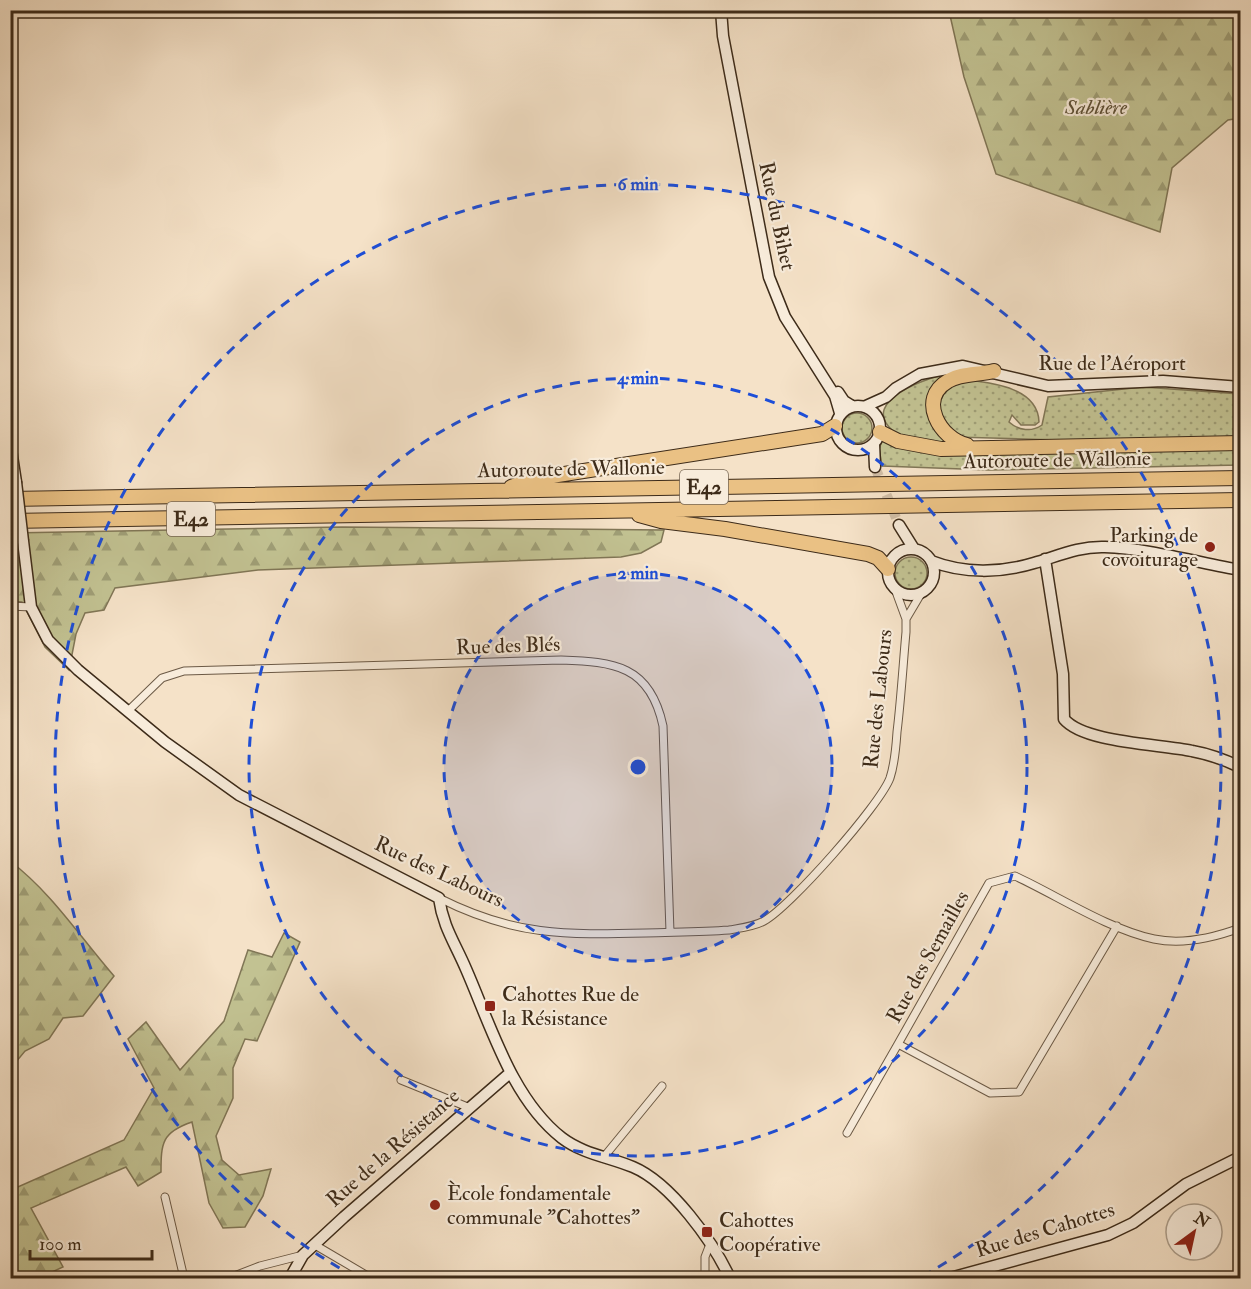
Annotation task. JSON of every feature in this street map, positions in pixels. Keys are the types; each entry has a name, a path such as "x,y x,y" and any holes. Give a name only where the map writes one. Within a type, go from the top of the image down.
{"highway":[{"path":"983,449 952,440 938,424 933,406 935,397 946,382 964,375 994,371"},
{"path":"499,491 532,479 822,434 838,419"},
{"path":"878,432 915,446 941,449 1240,443"},
{"name":"Autoroute de Wallonie","path":"10,499 1240,478"},
{"name":"Autoroute de Wallonie","path":"10,521 1240,500"},
{"path":"626,511 661,521 725,528 868,554 878,558 888,569"}],"street":[{"name":"Rue du Bihet","path":"721,10 723,36 769,278 785,317 835,396 839,441 852,450 861,450 874,467 878,432"},
{"name":"Rue du Bihet","path":"728,10 739,87 776,276 791,314 839,395 852,406"},
{"name":"Rue de l'Aéroport","path":"866,406 886,397 908,380 934,370 963,366 994,371 1048,386 1163,381 1240,387"},
{"path":"861,450 878,432 886,397"},
{"path":"838,419 852,406 866,406 874,412 878,432"},
{"name":"Rue des Labours","path":"10,443 31,607 48,640 128,711 204,772 239,795 475,915 506,924 559,934 729,930 748,927 772,916 798,893 882,793 890,778 895,755 906,619 895,589"},
{"path":"900,552 901,530 914,549 927,555 931,561 934,567 932,582"},
{"path":"931,561 951,568 999,570 1076,549 1105,546 1240,570"},
{"path":"914,549 900,552 890,562 888,569 895,589 908,595 922,592 951,568"},
{"path":"1045,559 1063,674 1064,719 1068,725 1087,735 1193,751 1240,766"},
{"name":"Rue des Labours","path":"906,619 922,592"},
{"path":"10,606 31,607"},
{"name":"Rue des Blés","path":"128,711 162,678 184,672 561,660 607,662 624,669 640,680 652,696 663,726 670,932"},
{"name":"Rue des Semailles","path":"847,1133 989,883 1015,876 1117,926 1155,939 1189,941 1219,936 1240,928"},
{"path":"439,898 442,922 457,948 510,1073 540,1118 581,1150 634,1167 662,1186 690,1216 730,1278"},
{"name":"Rue des Semailles","path":"898,1044 990,1093 1019,1092 1117,926"},
{"name":"Rue de la Résistance","path":"303,1255 510,1073"},
{"path":"401,1080 470,1108"},
{"path":"603,1158 661,1086"},
{"name":"Rue des Cahottes","path":"950,1278 1108,1235 1133,1223 1186,1184 1240,1157"},
{"path":"165,1197 184,1278"},
{"path":"705,1278 705,1257 710,1244"},
{"path":"315,1245 371,1278"},
{"path":"228,1278 260,1266 303,1255"},
{"path":"290,1278 303,1255"}],"green space":[{"name":"Sablière","path":"949,11 1240,11 1240,118 1228,120 1172,168 1160,232 996,174 964,77"},
{"path":"951,373 935,389 939,435 947,443 911,439 893,431 884,420 884,409 891,400 915,384"},
{"path":"968,380 1013,389 1023,395 1037,411 1039,422 1035,425 1021,425 1012,415 1009,422 1026,430 1042,425 1048,397 1143,387 1240,394 1240,437 1090,441 955,437 938,413 940,404 943,393 949,387"},
{"path":"857,413 868,417 872,428 868,439 857,443 846,439 842,428 846,417"},
{"path":"882,441 1240,446 1240,465 989,470 882,466 879,449"},
{"path":"342,527 664,530 661,542 641,553 621,557 258,570 115,588 104,610 85,613 76,634 69,670 45,647 22,602 11,601 11,533"},
{"path":"911,557 922,562 927,573 922,584 911,589 900,584 895,573 900,562"},
{"path":"10,861 52,901 114,976 83,1016 63,1018 49,1039 25,1051 11,1068"},
{"path":"284,933 300,942 257,1041 245,1039 233,1068 233,1098 216,1136 222,1160 239,1175 271,1169 263,1196 245,1227 223,1228 209,1203 192,1122 174,1130 169,1135 163,1146 161,1172 138,1186 126,1167 31,1208 63,1267 39,1278 11,1278 11,1190 124,1140 154,1088 128,1039 146,1022 180,1070 224,1021 248,950 272,957"}],"tunnel":[{"path":"875,467 899,525"}],"place":[{"name":"Parking de covoiturage","path":"1210,547"},
{"name":"Cahottes Rue de la Résistance","path":"490,1006"},
{"name":"Ècole fondamentale communale \"Cahottes\"","path":"435,1205"},
{"name":"Cahottes Coopérative","path":"707,1232"}]}
